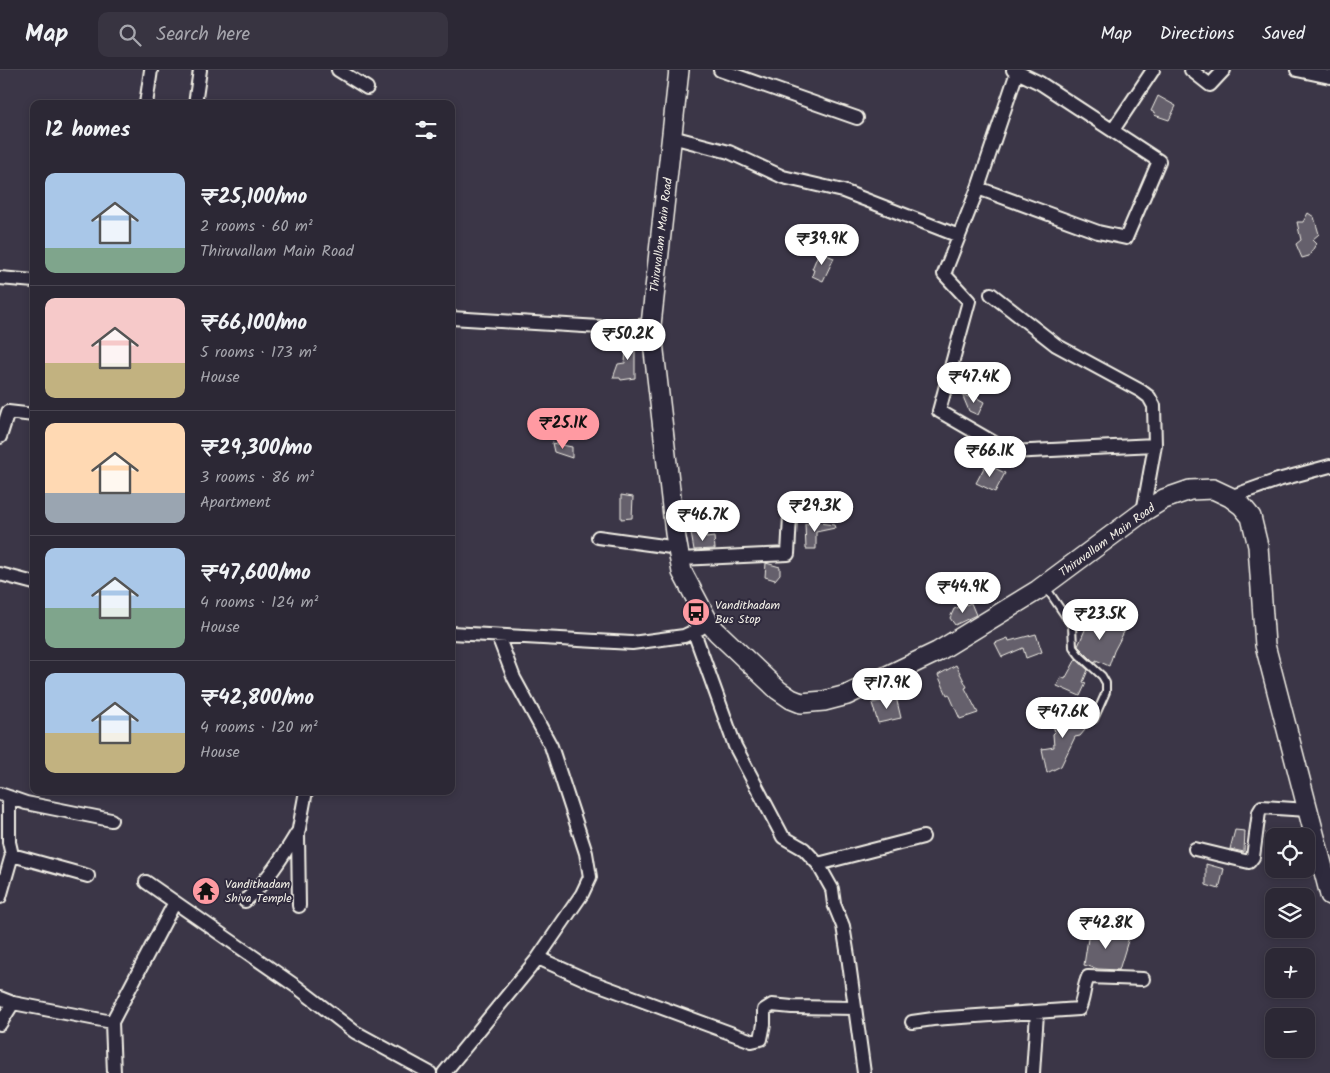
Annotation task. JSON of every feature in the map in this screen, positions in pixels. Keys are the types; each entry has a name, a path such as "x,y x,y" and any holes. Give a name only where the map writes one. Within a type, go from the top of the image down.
{"main road":[{"name":"Thiruvallam Main Road","path":"679,70 651,325 682,572 702,627 717,632 778,690 801,704 847,695 937,652 1044,585 1143,512 1164,499 1190,490 1213,490 1230,497 1242,506 1251,517 1258,546 1265,645 1330,895"}],"street":[{"path":"147,100 151,70"},
{"path":"196,100 200,70"},
{"path":"338,70 367,88"},
{"path":"720,70 857,118"},
{"path":"1113,130 1153,70"},
{"path":"1191,70 1210,86 1224,70"},
{"path":"1297,70 1330,77"},
{"path":"978,188 1098,232 1126,238 1159,161 1040,83 1015,71 978,188 944,274 969,301 939,411 1010,452 1155,445"},
{"path":"672,137 728,152 783,177 843,191 959,236"},
{"path":"0,278 30,281"},
{"path":"991,294 1056,345 1115,376 1149,397 1154,406 1155,445 1143,512"},
{"path":"455,318 616,328 651,325"},
{"path":"0,436 8,412 30,415"},
{"path":"1230,497 1278,480 1330,466"},
{"path":"598,537 679,554 788,554 790,518"},
{"path":"0,574 30,582"},
{"path":"455,633 632,643 657,640 702,627 736,746 783,837 804,849 818,864 832,889 834,904 842,926 864,1073"},
{"path":"444,1073 538,958 582,894 590,877 586,853 551,746 514,678 498,636"},
{"path":"0,897 12,855 4,795 26,803 110,820"},
{"path":"299,906 299,828 305,795"},
{"path":"1195,849 1249,862 1253,857 1259,812 1262,807 1308,810"},
{"path":"245,901 260,888 283,857 299,828"},
{"path":"818,864 923,837"},
{"path":"12,855 88,876"},
{"path":"146,882 297,987 356,1032 430,1073"},
{"path":"114,1073 112,1022 175,902"},
{"path":"538,958 589,981 752,1041 761,1039 764,1010 772,1005 855,1008"},
{"path":"912,1022 1078,1010 1082,1002 1084,985 1088,977 1143,979"},
{"path":"0,998 13,1003 112,1022"},
{"path":"0,1024 13,1003"},
{"path":"1033,1073 1037,1012"}],"lane":[{"path":"1044,585 1072,626 1073,647 1102,676 1106,683 1106,692 1094,718"}],"building":[{"path":"1158,96 1176,106 1169,120 1154,115 1155,113 1151,111"},
{"path":"1308,213 1314,217 1319,234 1312,240 1316,244 1309,256 1302,258 1296,244 1301,240 1297,222 1303,222"},
{"path":"819,252 834,258 823,281 812,276 814,270 812,269"},
{"path":"627,335 635,335 635,378 621,380 620,378 613,378 618,364 625,363"},
{"path":"962,394 971,398 972,395 984,402 978,415 969,411"},
{"path":"552,443 572,447 572,458 554,452"},
{"path":"986,464 1005,473 995,492 976,483"},
{"path":"621,495 633,497 632,518 621,519"},
{"path":"805,524 834,525 835,528 816,532 816,549 806,549"},
{"path":"706,532 706,538 714,537 715,549 694,550 691,533"},
{"path":"766,563 780,567 780,574 775,580 765,577"},
{"path":"971,603 976,615 955,625 950,618 954,609"},
{"path":"1091,616 1124,632 1109,666 1096,660 1096,662 1093,661 1078,646"},
{"path":"1036,634 1042,652 1026,658 1023,648 1002,657 995,643 1008,638 1009,641"},
{"path":"1076,659 1088,670 1083,682 1086,683 1080,696 1057,686 1061,677 1065,679"},
{"path":"956,665 978,713 960,719 938,675"},
{"path":"896,697 901,718 878,723 872,703"},
{"path":"1083,713 1086,723 1085,730 1080,736 1075,737 1061,766 1047,773 1042,749 1054,747 1053,734 1055,732 1051,718"},
{"path":"1235,830 1245,831 1244,852 1230,849"},
{"path":"1206,864 1224,869 1219,889 1206,885"},
{"path":"1105,928 1130,934 1119,970 1098,969 1084,965 1089,932 1103,935"}],"place":[{"name":"Vandithadam Bus Stop","path":"696,612"},
{"name":"Vandithadam Shiva Temple","path":"206,891"}]}
